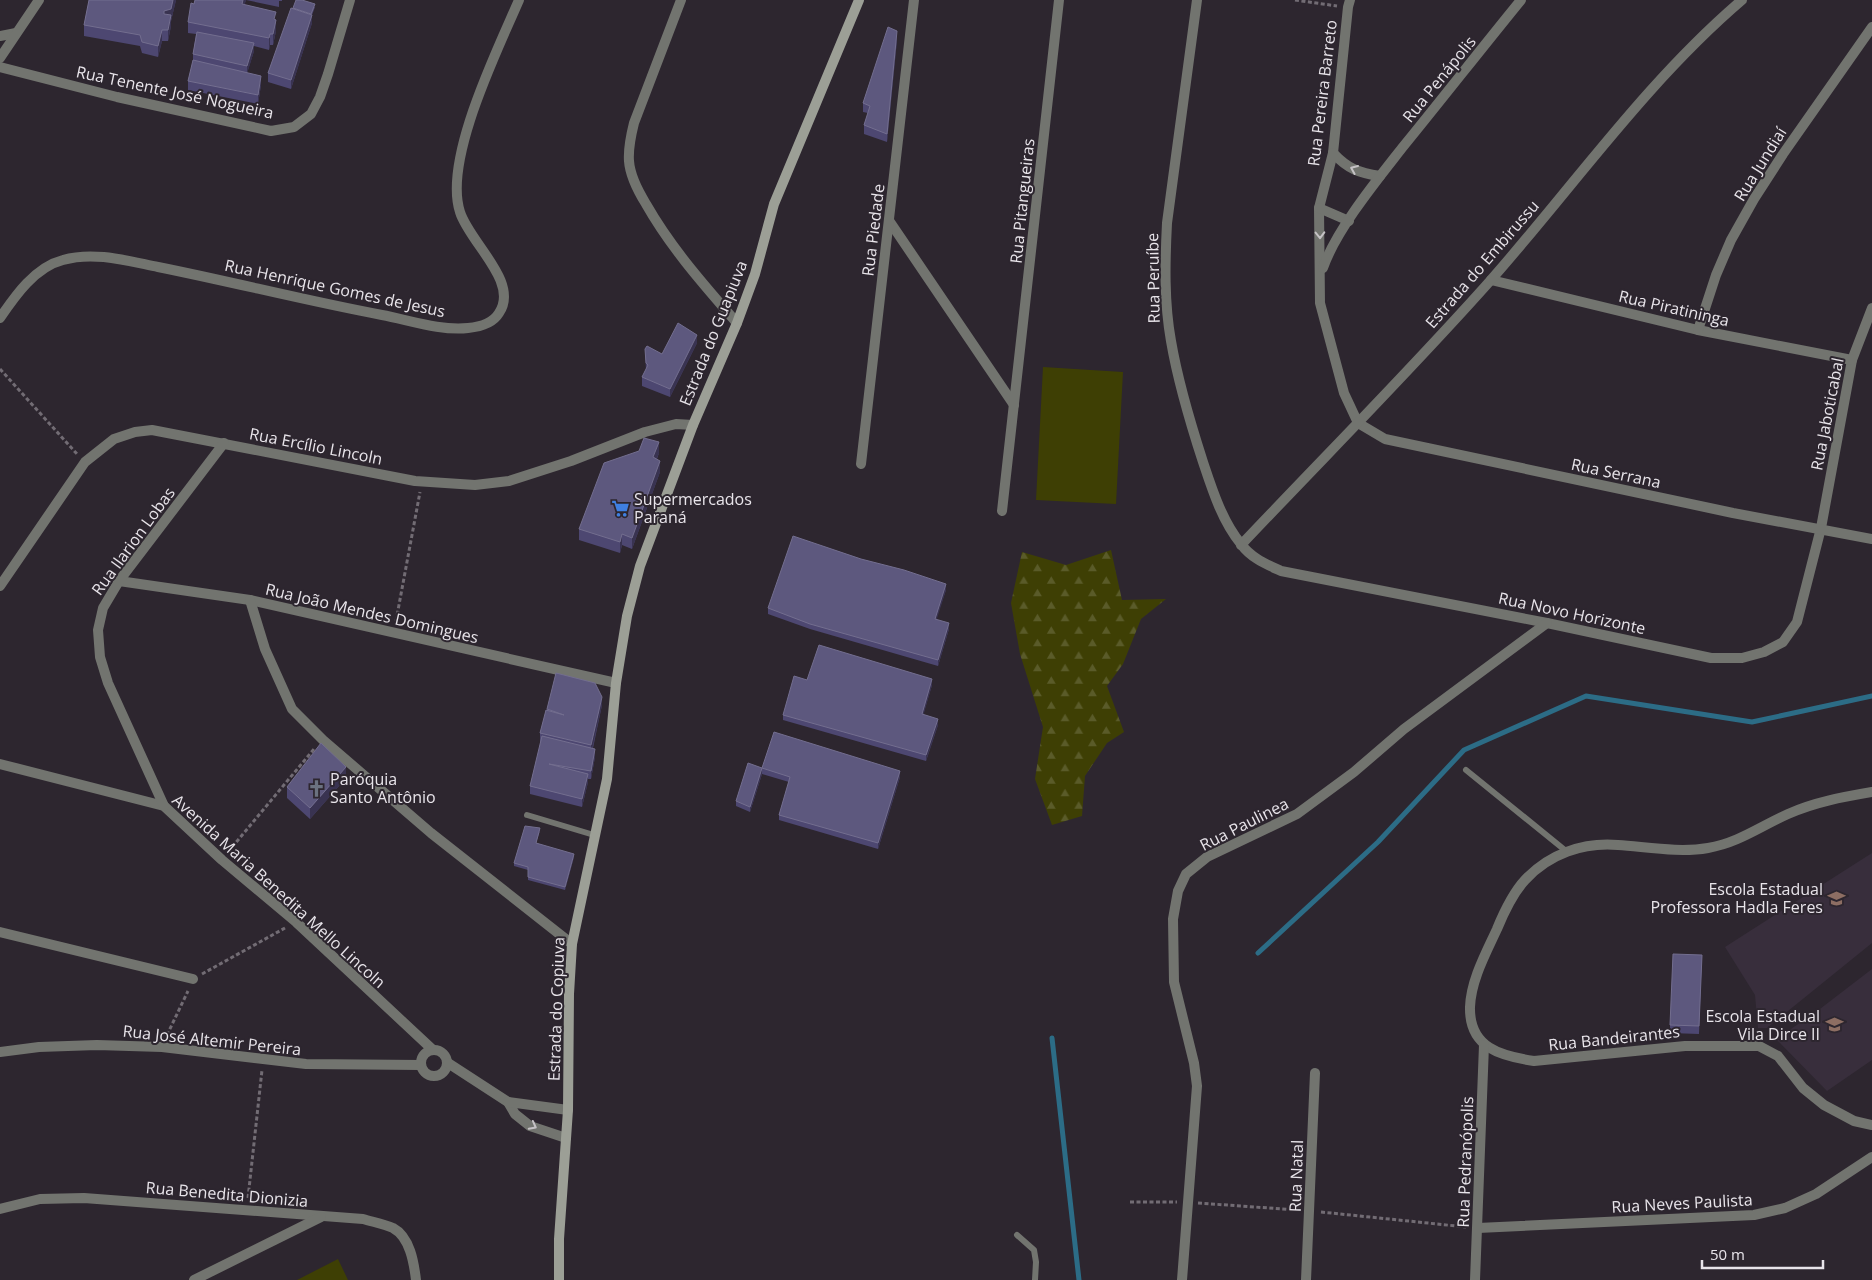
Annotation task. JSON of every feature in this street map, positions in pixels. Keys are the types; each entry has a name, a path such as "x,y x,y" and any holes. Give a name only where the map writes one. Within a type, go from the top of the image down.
{"street":[{"path":"0,58 39,0"},
{"name":"Rua Tenente José Nogueira","path":"0,67 117,97 271,131 294,127 310,114 320,97 350,0"},
{"name":"Rua Henrique Gomes de Jesus","path":"0,318 13,298 42,270 61,260 85,257 118,259 316,303 444,327 468,328 486,324 499,314 504,298 503,283 469,231 460,212 456,192 456,172 471,119 492,62 519,0"},
{"path":"682,0 634,123 630,142 629,162 636,187 654,218 699,282 737,323"},
{"name":"Estrada do Guapiuva","path":"616,683 626,616 640,566 693,425 737,323 755,274 774,204 859,0"},
{"name":"Rua Piedade","path":"861,464 914,0"},
{"name":"Rua Pitangueiras","path":"1002,511 1059,0"},
{"name":"Rua Peruíbe","path":"1197,0 1167,224 1165,261 1166,302 1170,340 1193,430 1224,516 1241,545"},
{"name":"Rua Penápolis","path":"1320,275 1327,256 1380,176 1521,0"},
{"name":"Estrada do Embirussu","path":"1241,545 1491,280 1603,145 1694,44 1742,0"},
{"name":"Rua Pereira Barreto","path":"1349,4 1333,153 1319,208 1320,303 1344,393 1358,423"},
{"name":"Rua Jundiaí","path":"1698,330 1716,275 1731,240 1754,199 1783,154 1872,27"},
{"path":"0,36 16,33"},
{"path":"1333,153 1344,164 1354,170 1380,176"},
{"path":"1319,208 1349,221"},
{"path":"890,222 1014,405"},
{"name":"Rua Piratininga","path":"1491,280 1698,330 1852,360"},
{"name":"Rua Jaboticabal","path":"1821,528 1852,360 1872,308"},
{"name":"Rua Serrana","path":"1358,423 1385,439 1409,445 1733,513 1821,528 1872,540"},
{"name":"Rua Ercílio Lincoln","path":"0,586 85,462 114,439 134,432 152,430 422,482 475,485 510,481 571,461 646,432 676,424 693,425"},
{"name":"Rua Ilarion Lobas","path":"164,806 108,683 100,657 98,630 103,608 119,581 224,443"},
{"name":"Rua Novo Horizonte","path":"1241,545 1258,560 1281,571 1546,623 1711,658 1742,658 1764,652 1783,642 1796,622 1821,528"},
{"name":"Rua João Mendes Domingues","path":"119,581 250,600 616,683"},
{"path":"250,600 265,650 292,709 322,740 431,833 572,944"},
{"name":"Rua Paulinea","path":"1182,1280 1197,1086 1194,1063 1174,982 1173,920 1178,890 1186,874 1207,857 1297,814 1354,772 1404,729 1546,623"},
{"name":"Estrada do Copiuva","path":"559,1280 559,1239 568,1110 569,994 572,944 607,779 616,683"},
{"name":"Avenida Maria Benedita Mello Lincoln","path":"0,764 164,806 222,860 296,922 433,1050"},
{"path":"1484,1045 1477,1036 1470,1008 1472,991 1480,966 1504,913 1525,880 1546,862 1566,851 1585,846 1614,844 1675,850 1708,849 1734,842 1788,814 1832,799 1872,792"},
{"path":"0,932 193,979"},
{"name":"Rua Bandeirantes","path":"1484,1045 1497,1053 1534,1061 1685,1046 1759,1046 1778,1056 1803,1088 1824,1105 1854,1121 1872,1125"},
{"name":"Rua Pedranópolis","path":"1475,1280 1484,1045"},
{"name":"Rua José Altemir Pereira","path":"0,1052 39,1047 162,1047 306,1064 421,1065"},
{"path":"448,1063 445,1071 438,1076 429,1075 421,1065 423,1056 426,1053 433,1050 442,1052 448,1063 508,1102 516,1114 530,1126 566,1138"},
{"name":"Rua Natal","path":"1306,1280 1315,1073"},
{"path":"508,1102 568,1110"},
{"name":"Rua Neves Paulista","path":"1478,1228 1754,1215 1785,1208 1816,1194 1872,1157"},
{"name":"Rua Benedita Dionizia","path":"0,1209 40,1199 84,1198 364,1219 393,1228 404,1236 411,1255 416,1280"},
{"path":"194,1280 322,1217"}],"lane":[{"path":"1466,770 1566,851"},
{"path":"527,815 594,835"},
{"path":"1017,1235 1034,1250 1036,1262 1035,1280"}],"path":[{"path":"1295,0 1349,4"},
{"path":"0,369 85,462"},
{"path":"394,634 422,482"},
{"path":"222,860 322,740"},
{"path":"162,1047 193,979 296,922"},
{"path":"247,1211 263,1059"},
{"path":"1130,1202 1188,1202 1310,1210 1478,1228"}],"shaded area":[{"name":"Escola Estadual Professora Hadla Feres","path":"1872,853 1872,943 1767,1028 1758,1028 1755,995 1725,947"},
{"name":"Escola Estadual Vila Dirce II","path":"1872,969 1872,1060 1827,1091 1776,1039 1816,1012"}],"green space":[{"path":"1043,367 1123,372 1116,504 1036,500"},
{"path":"1111,550 1122,600 1166,599 1141,619 1123,664 1107,686 1124,732 1107,743 1085,776 1082,816 1052,825 1035,779 1043,727 1020,654 1011,603 1022,552 1066,565"},
{"path":"338,1259 348,1280 297,1280"}],"building":[{"path":"89,0 173,0 171,9 164,11 164,14 171,15 168,30 162,30 158,46 142,42 140,35 84,25"},
{"path":"195,0 243,0 242,4 276,12 273,34 270,34 269,38 188,22 191,3 194,4"},
{"path":"296,0 315,4 311,14 293,8"},
{"path":"291,8 312,15 291,80 268,73"},
{"path":"888,27 897,31 887,134 864,125 870,106 863,103"},
{"path":"197,32 254,43 247,66 193,54"},
{"path":"193,60 261,76 258,95 188,81"},
{"path":"678,323 697,335 670,389 642,377 648,365 646,363 645,349 647,346 662,354"},
{"name":"Supermercados Paraná","path":"644,438 659,442 653,457 660,461 632,538 622,534 620,542 579,529 604,463 639,451"},
{"path":"793,536 861,559 904,570 946,584 935,619 949,623 938,660 810,624 768,608"},
{"path":"819,645 932,679 922,714 938,719 926,755 783,715 794,676 807,680"},
{"path":"556,673 595,683 602,697 591,745 540,733 546,710 564,715 547,709"},
{"path":"774,732 900,771 878,843 779,815 790,777 762,768"},
{"path":"542,736 595,749 591,771 549,764 588,774 582,799 530,786"},
{"name":"Paróquia Santo Antônio","path":"321,743 346,767 310,808 287,787"},
{"path":"748,763 762,768 750,807 736,801"},
{"path":"525,826 540,828 536,843 574,854 565,887 528,877 528,867 514,863"},
{"path":"1673,954 1702,955 1699,1026 1670,1025"}],"waterway":[{"path":"1258,953 1378,842 1464,750 1586,696 1752,722 1872,696"},
{"path":"1052,1038 1079,1280"}],"place":[{"name":"Supermercados Paraná","path":"620,508"},
{"name":"Paróquia Santo Antônio","path":"316,788"},
{"name":"Escola Estadual Professora Hadla Feres","path":"1837,898"},
{"name":"Escola Estadual Vila Dirce II","path":"1834,1025"}]}
